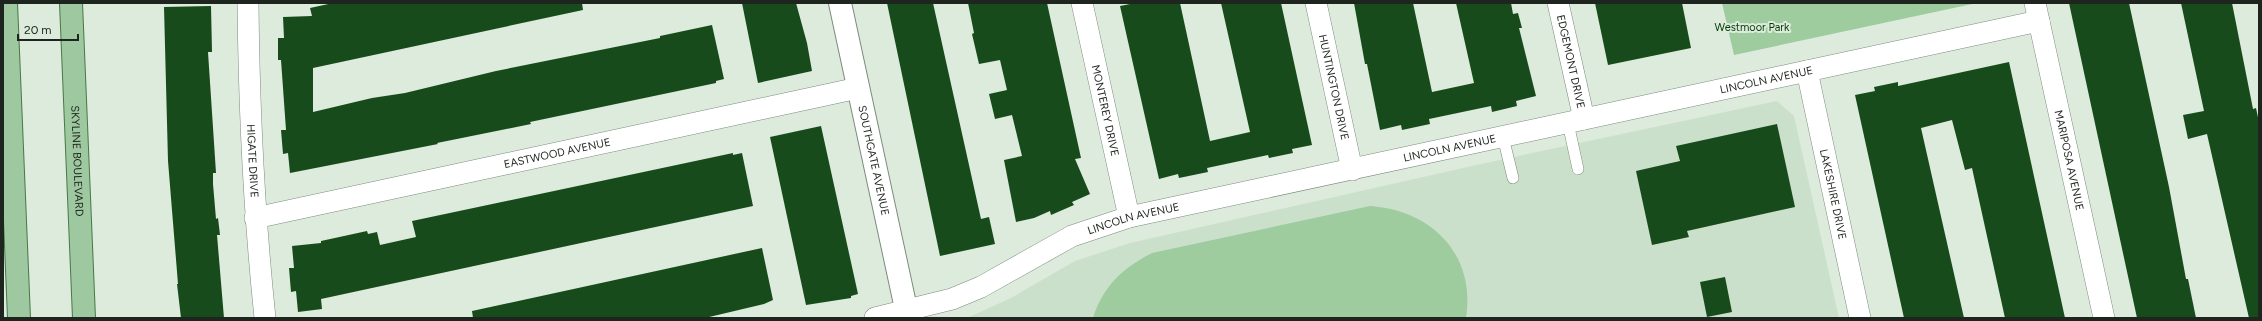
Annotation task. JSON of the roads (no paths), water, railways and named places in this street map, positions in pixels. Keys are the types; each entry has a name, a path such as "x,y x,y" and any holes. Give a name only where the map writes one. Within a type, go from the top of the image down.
{"main road":[{"path":"6,3 19,318"},
{"name":"SKYLINE BOULEVARD","path":"71,3 84,318"}],"street":[{"name":"HIGATE DRIVE","path":"248,3 249,94 255,218 265,318"},
{"name":"SOUTHGATE AVENUE","path":"840,3 907,315"},
{"name":"MONTEREY DRIVE","path":"1082,3 1129,218"},
{"name":"HUNTINGTON DRIVE","path":"1316,3 1352,170"},
{"name":"EDGEMONT DRIVE","path":"1558,3 1576,121"},
{"name":"LINCOLN AVENUE","path":"875,318 907,315 959,296 981,286 1072,236 1129,218 1807,71 2037,12"},
{"name":"MARIPOSA AVENUE","path":"2037,12 2104,318"},
{"name":"LAKESHIRE DRIVE","path":"1807,71 1860,318"},
{"name":"EASTWOOD AVENUE","path":"255,218 858,88"}],"lane":[{"path":"1576,121 1578,169"},
{"path":"1503,137 1513,178"}],"park label":[{"name":"Westmoor Park","path":"1752,27"}]}
